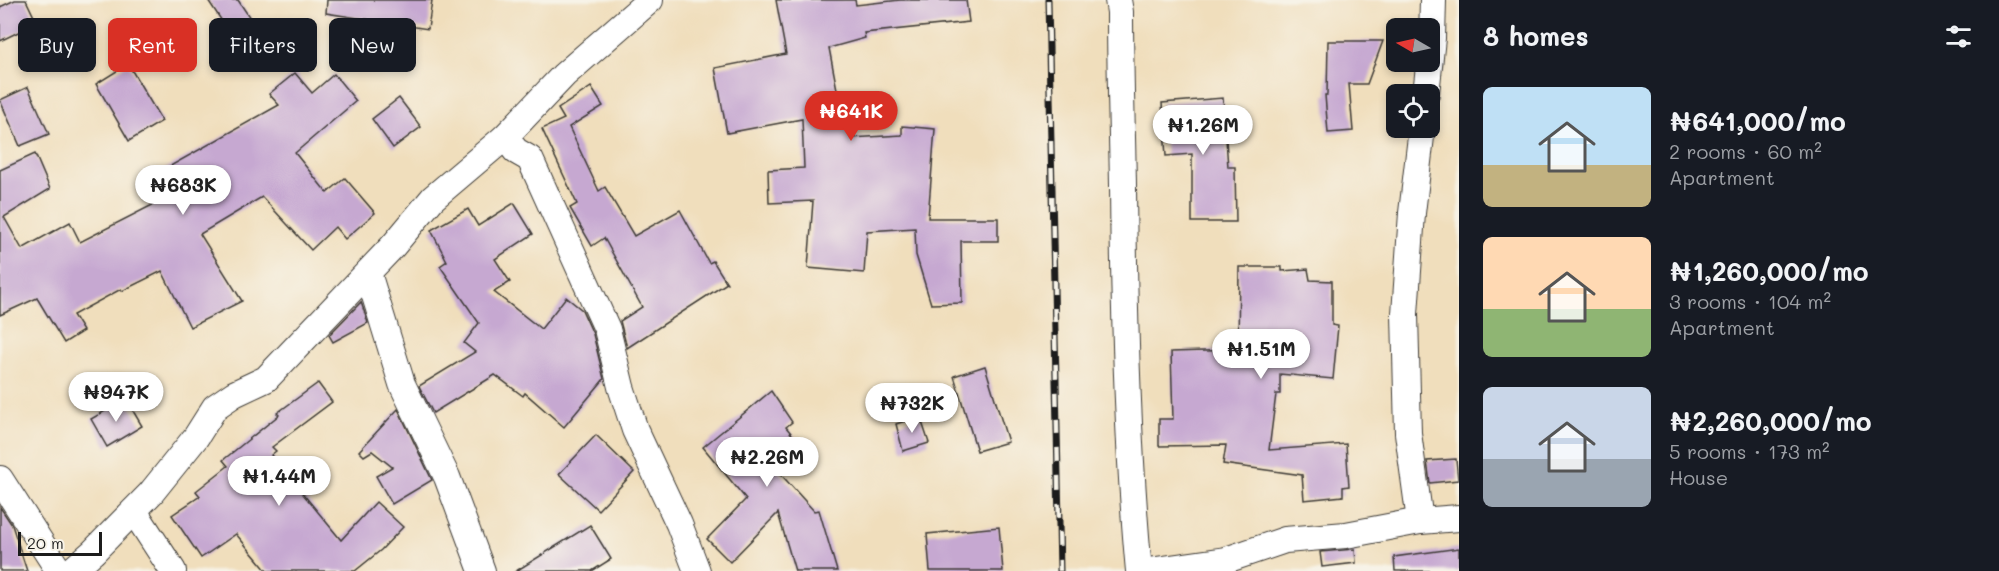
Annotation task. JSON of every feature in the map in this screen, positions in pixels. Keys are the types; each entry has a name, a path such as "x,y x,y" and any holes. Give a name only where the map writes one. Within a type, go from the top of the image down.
{"street":[{"path":"71,571 152,493 196,437 215,406 266,379 393,246 433,198 505,137 564,75 650,0"},
{"path":"1118,0 1130,484 1139,571"},
{"path":"1427,84 1432,38 1432,0"},
{"path":"505,137 516,151 530,159 607,329 621,387 635,430 679,524 697,571"},
{"path":"1420,521 1408,433 1405,314 1412,213 1421,138"},
{"path":"368,273 402,384 447,477 482,571"},
{"path":"0,479 59,571"},
{"path":"134,511 173,571"},
{"path":"1149,571 1226,560 1285,540 1346,535 1420,521 1459,518"}],"building":[{"path":"15,0 26,0 35,18 18,18 18,32 0,41 0,7"},
{"path":"208,0 238,0 250,18 220,18"},
{"path":"327,0 432,0 428,29 416,27 416,18 358,18 326,13"},
{"path":"776,0 855,0 856,5 900,0 966,0 969,22 864,33 865,38 829,48 844,126 850,126 851,138 902,135 902,126 935,129 928,218 998,218 998,241 961,241 962,303 931,304 916,255 915,228 867,231 864,273 808,268 813,201 769,203 768,170 804,168 802,119 727,133 715,68 786,54"},
{"path":"1328,41 1383,41 1367,84 1349,84 1353,131 1328,133 1325,95 1327,95"},
{"path":"115,72 133,72 162,121 129,141 96,84"},
{"path":"295,73 312,93 334,74 356,101 295,153 327,193 345,178 375,213 345,239 335,227 311,250 262,197 200,234 242,301 190,327 162,271 122,291 121,289 73,315 83,331 64,343 37,298 0,315 0,170 35,154 50,189 4,217 22,249 70,222 80,242 178,192 165,169 279,105 269,94"},
{"path":"28,87 49,134 20,146 0,100"},
{"path":"591,87 603,106 569,127 599,191 605,187 634,236 680,210 709,263 713,261 727,283 627,348 620,321 642,307 604,238 592,246 570,208 577,204 542,129 564,119 558,109"},
{"path":"399,98 421,127 393,148 372,119"},
{"path":"1223,98 1228,167 1235,167 1236,222 1192,222 1192,154 1166,156 1162,103"},
{"path":"514,203 533,234 495,259 510,282 494,292 541,329 566,297 582,310 593,334 604,379 564,427 525,393 523,396 495,375 433,413 419,386 475,352 464,343 479,323 440,266 447,261 431,230 468,209 478,226"},
{"path":"1239,267 1282,267 1282,271 1308,269 1310,280 1332,281 1332,325 1338,326 1333,379 1280,374 1280,394 1276,394 1269,450 1346,444 1349,486 1343,487 1343,496 1304,500 1302,475 1223,464 1226,445 1159,446 1159,419 1173,419 1171,352 1238,350"},
{"path":"361,302 368,323 333,342 329,335"},
{"path":"985,366 1008,442 977,451 954,376"},
{"path":"318,383 332,402 272,447 276,451 271,455 341,540 376,502 403,527 381,550 355,571 267,571 236,534 201,558 172,515 200,496 196,491 228,466 223,460 279,415 277,413"},
{"path":"771,391 792,422 786,427 803,448 777,470 814,511 819,510 837,571 795,571 778,513 730,562 707,539 746,499 703,447"},
{"path":"126,399 142,426 107,447 91,419"},
{"path":"398,409 432,480 392,504 376,476 392,467 372,451 364,456 359,451"},
{"path":"920,416 929,443 903,451 896,424"},
{"path":"596,435 634,472 598,510 559,474"},
{"path":"1456,459 1458,480 1430,483 1427,461"},
{"path":"0,507 12,525 27,571 0,571"},
{"path":"590,525 611,559 592,571 516,571"},
{"path":"999,527 1003,571 930,571 927,534"},
{"path":"1459,548 1459,571 1395,571 1394,557"},
{"path":"1355,549 1356,563 1322,567 1320,552"}],"railway":[{"path":"1048,0 1060,571"}]}
